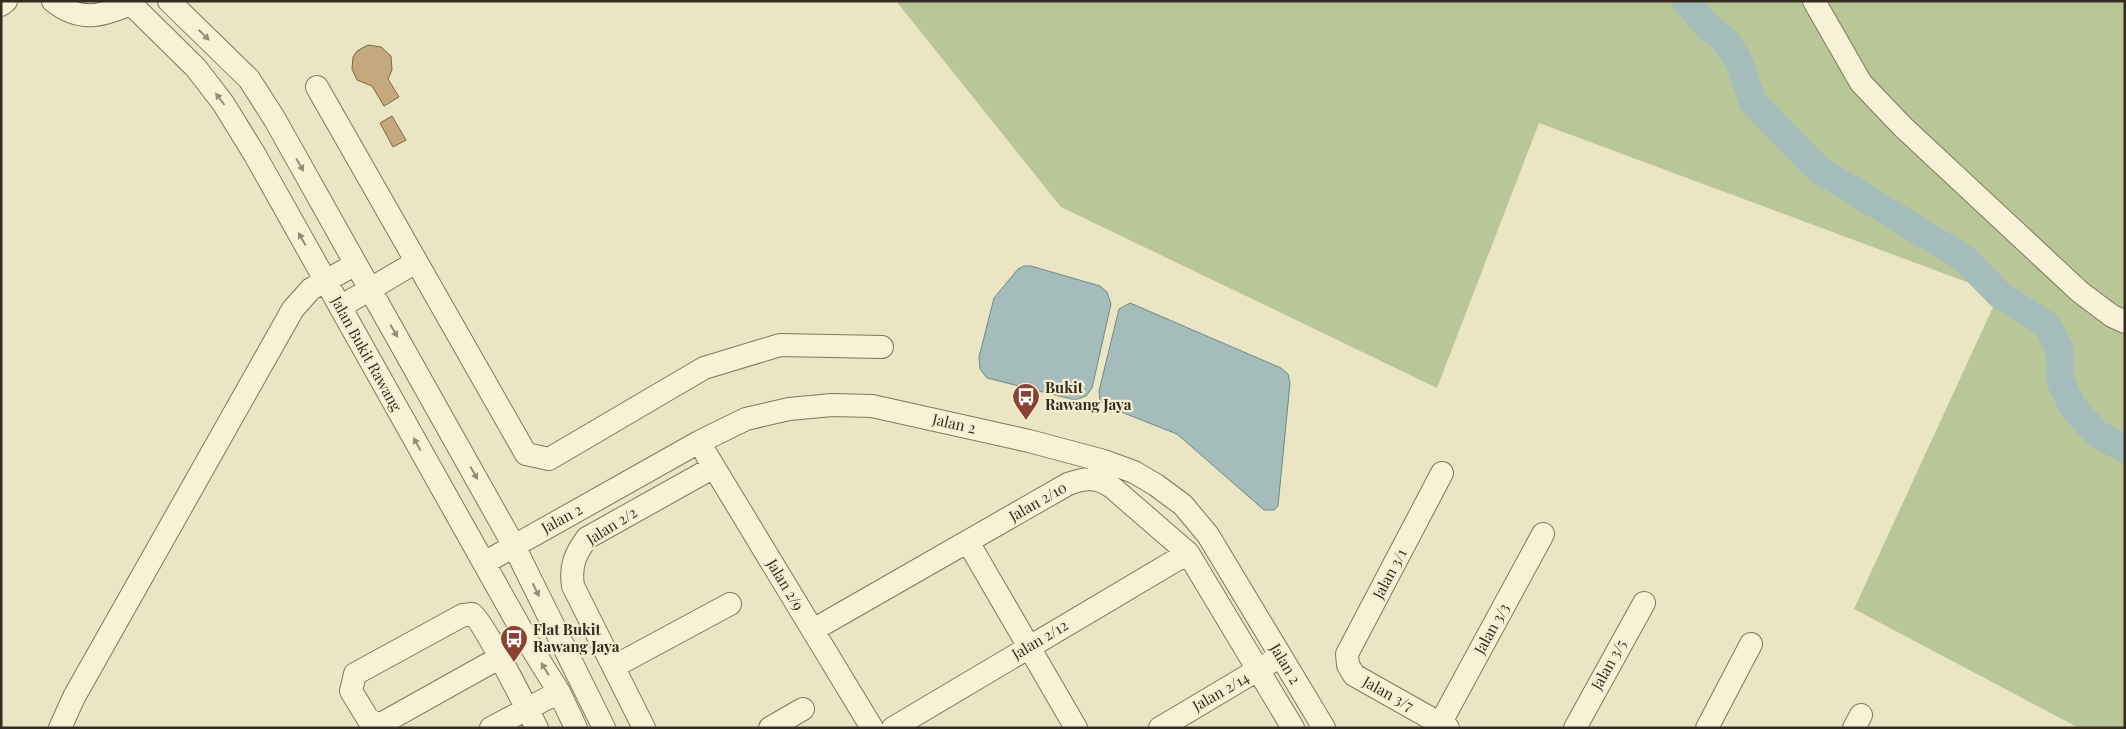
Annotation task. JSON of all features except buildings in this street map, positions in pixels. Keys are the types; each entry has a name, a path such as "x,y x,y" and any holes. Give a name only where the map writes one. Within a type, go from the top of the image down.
{"street":[{"path":"1,5 6,1"},
{"path":"53,1 77,16 116,11 129,3"},
{"path":"169,1 249,79 274,118 514,546 604,728"},
{"path":"1814,1 1861,83 1903,128 2080,292 2112,316 2125,322"},
{"name":"Jalan Bukit Rawang","path":"129,3 196,68 222,103 255,155 484,563 559,692 576,728"},
{"path":"317,87 526,454 549,459 704,368 780,345 882,347"},
{"path":"255,155 257,132 262,124 274,118"},
{"path":"340,306 416,262"},
{"path":"60,728 74,697 294,309 311,289 356,264"},
{"name":"Jalan 2","path":"484,563 699,442 746,419 789,409 832,405 872,406 1029,441 1104,461 1134,472 1156,485 1183,505 1208,535 1324,728"},
{"name":"Jalan 2/9","path":"699,442 872,728"},
{"name":"Jalan 2/2","path":"644,728 574,586 570,571 576,551 587,538 714,467"},
{"name":"Jalan 3/1","path":"1354,675 1348,665 1347,654 1442,473"},
{"name":"Jalan 2/10","path":"813,630 1068,484 1078,480 1094,478 1103,480 1188,553 1293,728"},
{"name":"Jalan 3/3","path":"1444,726 1543,534"},
{"path":"968,542 1076,728"},
{"name":"Jalan 2/12","path":"893,728 1188,553"},
{"name":"Jalan 3/5","path":"1575,728 1644,603"},
{"path":"615,666 730,604"},
{"path":"499,658 379,725 370,723 351,691 355,674 467,614 472,614 478,619 532,718"},
{"path":"1707,728 1751,644"},
{"name":"Jalan 2/14","path":"1160,728 1281,656"},
{"name":"Jalan 3/7","path":"1354,675 1444,726"},
{"path":"492,728 532,718 559,692"},
{"path":"770,728 803,709"}],"green space":[{"path":"896,1 2125,1 2125,728 2079,728 1854,609 1999,294 1539,123 1437,388 1061,207"}],"water":[{"path":"1024,266 1031,266 1100,286 1107,292 1111,304 1092,388 1086,396 1075,400 987,378 980,369 979,357 994,298 1018,269"},
{"path":"1130,303 1281,368 1288,374 1290,383 1278,506 1274,510 1264,510 1177,434 1106,406 1100,400 1099,391 1119,309"}],"waterway":[{"path":"1686,1 1707,26 1725,40 1738,60 1753,102 1818,169 1965,259 1999,294 2048,326 2060,351 2060,380 2072,406 2097,434 2125,449"}],"place":[{"name":"Bukit Rawang Jaya","path":"1026,421"},
{"name":"Flat Bukit Rawang Jaya","path":"514,663"}]}
